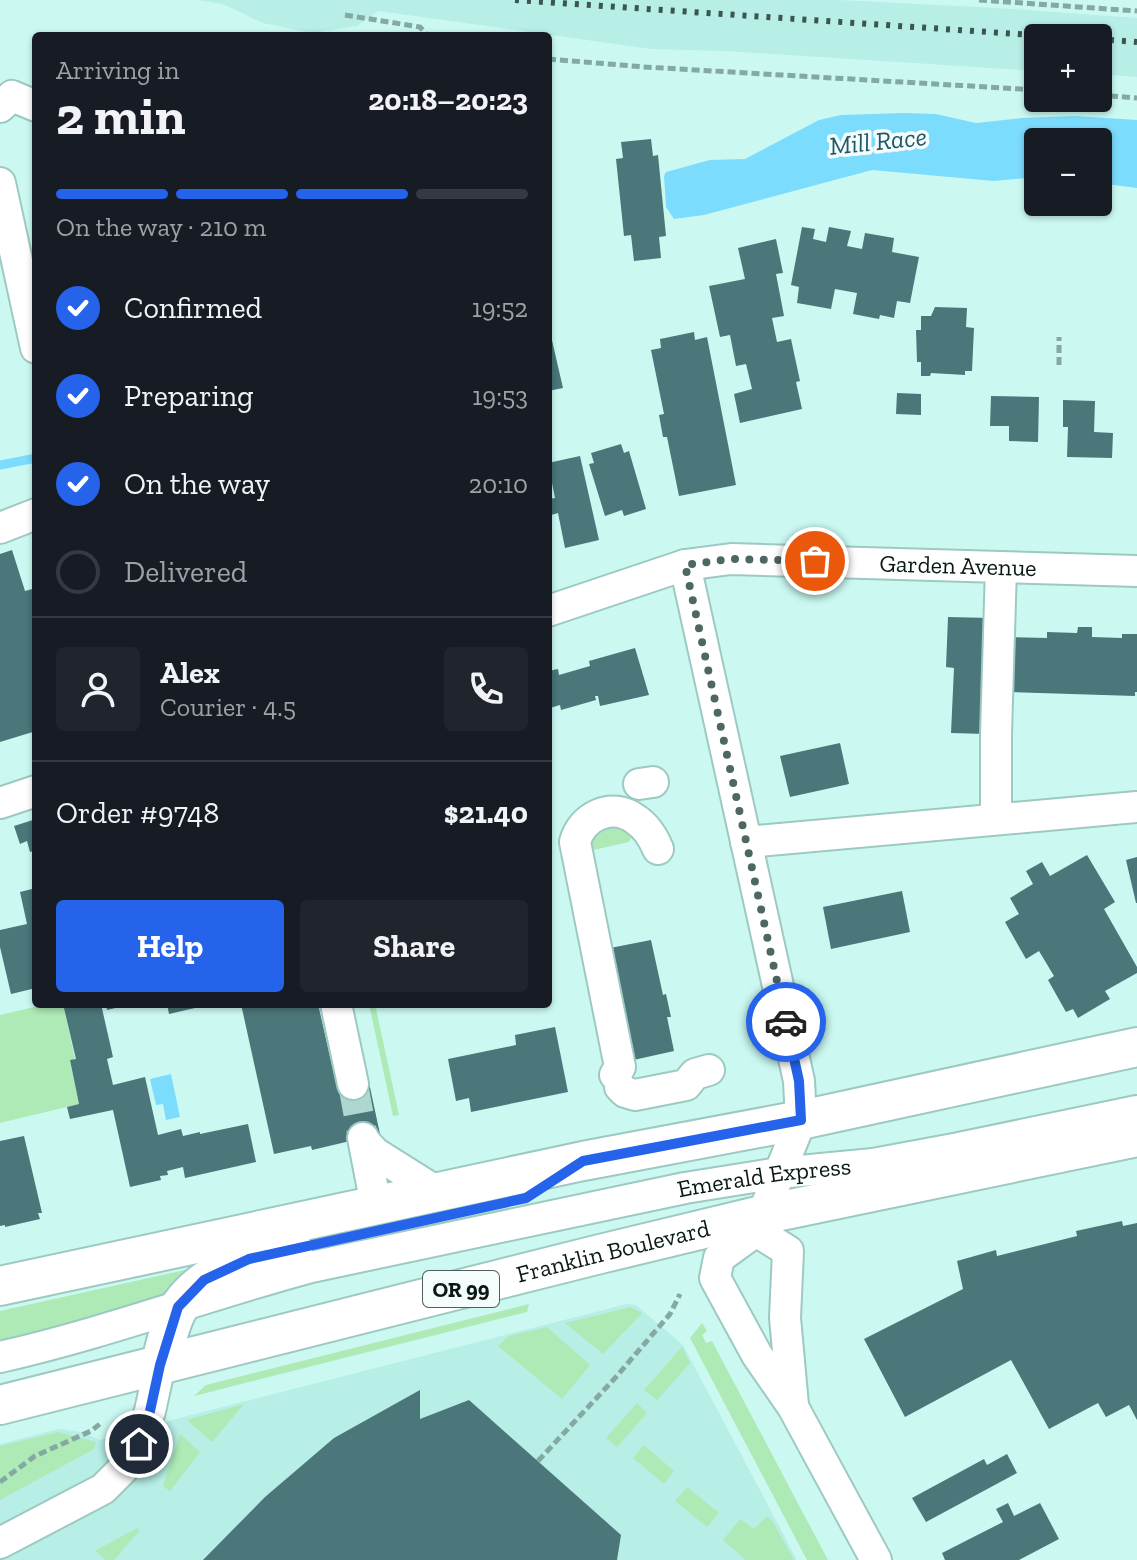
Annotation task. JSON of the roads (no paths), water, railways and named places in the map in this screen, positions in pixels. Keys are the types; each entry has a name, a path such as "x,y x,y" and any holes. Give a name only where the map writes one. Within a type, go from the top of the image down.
{"main road":[{"path":"0,1286 1137,1047"},
{"name":"Franklin Boulevard","path":"0,1405 596,1255 759,1223 1137,1137"},
{"path":"160,1365 175,1317 204,1280 249,1259 526,1198 583,1161"}],"street":[{"path":"0,107 12,96 32,104"},
{"path":"0,183 32,330"},
{"path":"0,528 32,516"},
{"name":"Garden Avenue","path":"552,610 685,565 731,559 1137,571"},
{"path":"685,565 799,1081 801,1120 759,1223 719,1258 715,1278 757,1355 793,1407 876,1560"},
{"path":"996,819 1001,567"},
{"path":"0,803 32,792"},
{"path":"746,842 1137,807"},
{"path":"658,849 650,832 639,821 619,812 590,818 578,831 575,842 620,1067 617,1081 625,1092 635,1095 686,1085 702,1063"},
{"path":"337,1008 353,1084"},
{"name":"Emerald Express","path":"0,1368 175,1317 256,1282 311,1267 685,1188 779,1173 873,1164 1137,1111"},
{"path":"376,1205 364,1139 375,1153 437,1192"},
{"path":"759,1223 788,1251 785,1318 793,1407"},
{"name":"Emerald Express","path":"0,1357 98,1332 175,1317"},
{"path":"0,1543 103,1489 123,1469 139,1444 160,1365"}],"water":[{"path":"936,114 976,123 1075,116 1137,120 1137,188 1112,185 1112,128 1024,128 1024,178 994,181 872,170 704,215 674,219 666,207 666,172 710,160 745,159 819,120 841,115"},
{"path":"171,1074 180,1117 166,1120 163,1104 156,1105 150,1079"}],"waterway":[{"name":"Mill Race","path":"0,465 32,459"}],"tunnel":[{"path":"353,1084 363,1138"}],"railway":[{"path":"515,0 1024,34"},
{"path":"1112,40 1137,42"}]}
